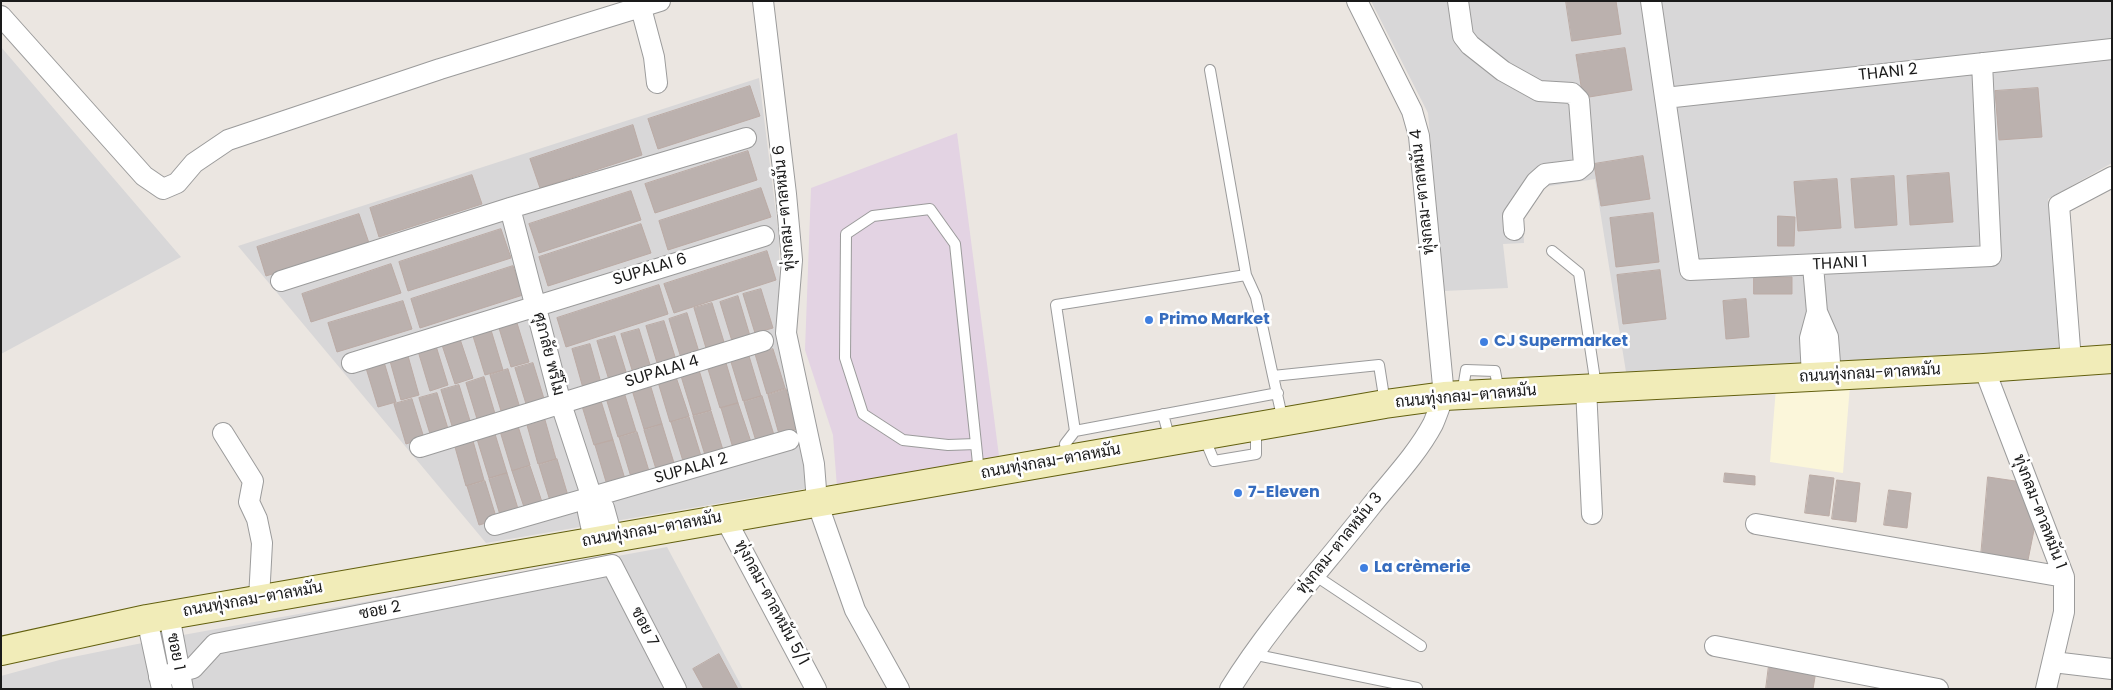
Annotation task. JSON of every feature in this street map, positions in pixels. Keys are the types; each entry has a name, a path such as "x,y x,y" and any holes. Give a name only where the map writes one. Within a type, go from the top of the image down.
{"street":[{"name":"ทุ่งกลม-ตาลหมัน 6","path":"762,1 786,194 792,260 786,333 814,464 817,502 856,610 899,689"},
{"name":"ทุ่งกลม-ตาลหมัน 4","path":"1357,1 1412,111 1419,136 1453,395"},
{"path":"1458,1 1463,36 1470,45 1503,71 1539,91 1572,93 1579,100 1584,165 1578,170 1545,174 1536,182 1513,216 1514,230"},
{"path":"1651,1 1665,98"},
{"path":"1,16 144,176 163,189 177,183 194,163 228,140 440,69 651,4 657,83"},
{"name":"THANI 2","path":"1665,98 2112,49"},
{"name":"THANI 1","path":"1665,98 1690,270 1813,266 1991,256 1982,63"},
{"path":"281,281 510,208 746,138"},
{"path":"2071,361 2059,205 2112,177"},
{"name":"ศุภาลัย พรีโม","path":"510,208 561,404 592,498 588,512 603,539"},
{"name":"SUPALAI 6","path":"352,363 764,236"},
{"path":"1813,266 1817,312 1810,338 1822,376"},
{"name":"SUPALAI 4","path":"420,446 763,341"},
{"name":"ถนนทุ่งกลม-ตาลหมัน","path":"1,651 158,617 1385,404 1453,395 1500,392 1984,368 2112,359"},
{"name":"ทุ่งกลม-ตาลหมัน 1","path":"1984,368 2064,578 2064,612 2046,689"},
{"path":"1591,387 1592,514"},
{"name":"ทุ่งกลม-ตาลหมัน 3","path":"1230,689 1252,654 1416,449 1453,395"},
{"path":"223,432 253,481 249,502 257,519 262,543 259,600"},
{"name":"SUPALAI 2","path":"495,524 592,498 789,440"},
{"name":"ทุ่งกลม-ตาลหมัน 5/1","path":"725,518 816,689"},
{"path":"1756,524 2064,578"},
{"name":"ซอย 2","path":"160,683 181,680 215,644 612,565"},
{"name":"ซอย 7","path":"612,565 673,688"},
{"name":"ซอย 1","path":"158,617 181,680"},
{"name":"ซอย 1","path":"158,617 160,683"},
{"path":"1715,646 1938,689"},
{"path":"2053,662 2112,669"}],"lane":[{"path":"1210,70 1246,275 1256,297 1284,422"},
{"path":"976,444 948,445 902,440 863,414 845,358 846,234 873,216 930,209 955,244 976,444 979,474"},
{"path":"1552,251 1579,273 1591,387"},
{"path":"1075,431 1056,305 1246,275"},
{"path":"1273,376 1380,365 1385,404"},
{"path":"1067,459 1064,444 1075,431 1278,393"},
{"path":"1162,414 1170,441"},
{"path":"1316,576 1421,646"},
{"path":"1252,654 1417,688"}],"shaded area":[{"path":"1371,1 2112,1 2112,163 2048,199 2059,349 1830,363 1626,372 1595,179 1544,187 1523,214 1524,243 1503,244 1508,288 1444,291 1428,113"},
{"path":"1,47 181,257 1,354"},
{"path":"759,78 779,237 780,332 809,488 486,543 238,246"},
{"path":"957,133 999,456 837,487 833,435 805,350 811,188"},
{"path":"1850,385 1843,473 1770,462 1776,388"},
{"path":"667,547 743,689 1,689 1,676 63,659 172,637"}],"building":[{"path":"1566,1 1616,1 1621,34 1572,41"},
{"path":"1625,48 1632,90 1583,98 1576,55"},
{"path":"750,86 760,116 658,149 648,119"},
{"path":"2038,88 2042,137 1999,140 1995,91"},
{"path":"633,125 642,155 540,188 530,159"},
{"path":"748,151 757,180 655,213 645,184"},
{"path":"1643,156 1650,199 1601,206 1594,164"},
{"path":"1949,173 1953,222 1910,225 1907,176"},
{"path":"472,175 482,204 379,237 370,208"},
{"path":"1894,176 1897,225 1855,228 1851,179"},
{"path":"1837,179 1841,228 1798,231 1794,182"},
{"path":"761,188 771,217 668,250 659,221"},
{"path":"631,191 641,220 539,253 529,224"},
{"path":"1653,213 1659,262 1616,267 1610,218"},
{"path":"359,214 369,243 266,276 257,247"},
{"path":"1778,216 1795,217 1794,246 1778,246"},
{"path":"641,224 651,253 548,286 539,257"},
{"path":"501,229 511,258 408,291 399,262"},
{"path":"767,251 776,280 674,313 664,284"},
{"path":"391,264 401,293 311,322 302,294"},
{"path":"513,266 523,295 420,328 411,299"},
{"path":"1660,270 1666,319 1623,324 1617,275"},
{"path":"1754,277 1792,277 1792,294 1754,294"},
{"path":"659,285 668,314 566,347 557,318"},
{"path":"761,289 773,328 755,333 743,294"},
{"path":"738,296 750,336 732,341 720,302"},
{"path":"1746,299 1749,337 1726,339 1723,301"},
{"path":"403,301 412,329 337,352 328,323"},
{"path":"712,303 724,342 706,348 694,308"},
{"path":"687,313 699,352 681,358 669,319"},
{"path":"664,321 676,360 658,366 646,326"},
{"path":"517,323 529,362 511,367 499,328"},
{"path":"639,329 651,368 633,373 621,334"},
{"path":"491,330 503,370 485,375 473,336"},
{"path":"615,336 627,375 609,380 597,341"},
{"path":"460,339 473,378 455,384 442,345"},
{"path":"590,344 601,383 583,388 572,349"},
{"path":"436,346 448,385 430,391 418,351"},
{"path":"773,349 785,388 767,394 755,354"},
{"path":"408,356 419,395 401,400 390,361"},
{"path":"749,356 761,396 743,401 731,362"},
{"path":"384,362 396,402 378,407 366,368"},
{"path":"533,363 545,402 527,407 515,368"},
{"path":"726,363 738,403 720,408 708,369"},
{"path":"508,369 520,408 502,414 490,375"},
{"path":"699,370 711,410 693,415 681,376"},
{"path":"484,377 496,417 478,422 466,383"},
{"path":"676,377 689,416 670,422 658,382"},
{"path":"650,384 662,424 644,429 632,390"},
{"path":"459,385 471,424 453,429 441,390"},
{"path":"786,389 797,429 779,434 768,395"},
{"path":"624,392 636,431 618,437 606,398"},
{"path":"437,393 449,432 431,437 419,398"},
{"path":"762,396 774,435 756,441 744,402"},
{"path":"412,399 424,438 406,444 394,404"},
{"path":"601,401 613,440 594,445 582,406"},
{"path":"738,403 751,442 733,448 721,408"},
{"path":"711,411 723,450 705,455 693,416"},
{"path":"689,417 701,456 683,461 671,422"},
{"path":"545,420 556,459 538,464 527,425"},
{"path":"662,424 674,463 656,469 644,430"},
{"path":"518,426 530,465 512,471 500,431"},
{"path":"637,432 649,471 631,477 619,437"},
{"path":"495,434 507,473 489,478 477,439"},
{"path":"613,440 625,479 607,485 595,445"},
{"path":"473,441 484,480 466,486 455,447"},
{"path":"557,459 569,499 551,504 539,465"},
{"path":"530,466 543,505 525,510 512,471"},
{"path":"507,473 519,512 501,518 489,479"},
{"path":"1725,473 1755,476 1755,485 1724,482"},
{"path":"1810,475 1834,478 1829,516 1805,513"},
{"path":"1988,477 2022,482 2035,525 2027,565 1981,556"},
{"path":"1837,480 1860,483 1856,522 1832,519"},
{"path":"485,481 497,520 479,525 467,486"},
{"path":"1889,490 1911,493 1907,528 1884,525"},
{"path":"719,654 738,689 704,689 693,669"},
{"path":"1769,665 1816,671 1813,689 1766,689"}],"place":[{"name":"Primo Market","path":"1149,320"},
{"name":"CJ Supermarket","path":"1484,342"},
{"name":"7-Eleven","path":"1238,493"},
{"name":"La crèmerie","path":"1364,568"}]}
